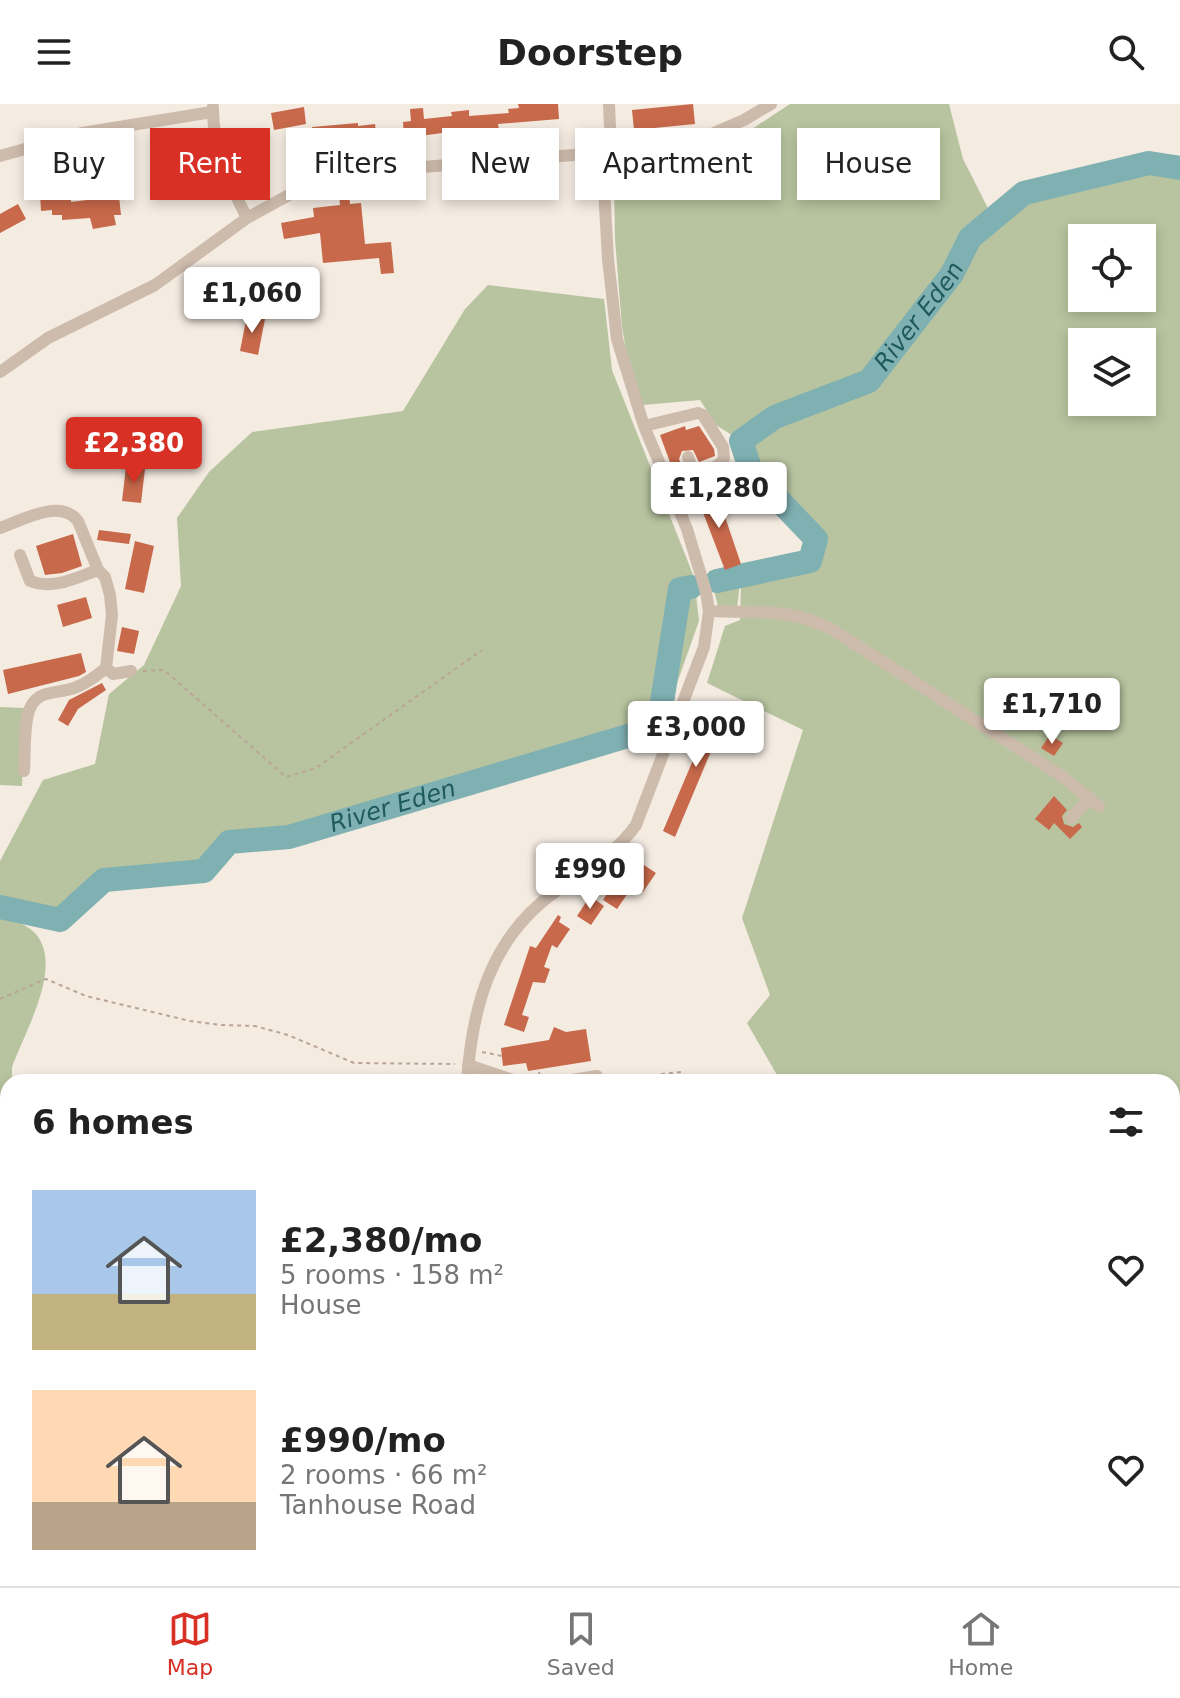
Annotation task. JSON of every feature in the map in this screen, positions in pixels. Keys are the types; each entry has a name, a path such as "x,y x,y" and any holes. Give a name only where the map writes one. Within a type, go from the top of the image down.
{"street":[{"path":"608,128 609,104"},
{"path":"727,128 771,104"},
{"path":"0,156 82,133 213,108 225,168 247,218"},
{"path":"0,372 48,338 155,285 247,218 298,190 410,168 575,155"},
{"path":"468,1074 481,1000 498,954 523,917 612,851 636,825 704,647 709,611 706,592 687,529 644,426 623,361 613,316 609,200"},
{"path":"644,426 698,413 703,415 723,447 724,458 715,467 693,471 688,457"},
{"path":"0,528 49,512 69,511 78,521 98,570 105,577 112,615 106,668 79,686 45,692 35,699 28,713 24,771"},
{"path":"20,555 30,581 42,586 58,584 98,570"},
{"path":"709,611 778,612 810,618 833,630 1035,759 1094,803 1071,818"},
{"path":"106,668 113,674 131,671"},
{"path":"469,1066 494,1074"}],"path":[{"path":"131,671 164,670 286,777 316,768 482,650"},
{"path":"0,999 46,979 86,996 190,1021 255,1026 354,1063 469,1066 481,1051 502,1056"},
{"path":"661,1074 684,1074"}],"green space":[{"path":"790,104 949,104 963,159 993,218 1024,193 1149,163 1180,168 1180,1074 776,1074 747,1023 770,995 742,918 803,730 707,683 725,626 740,620 741,585 757,574 810,561 807,529 751,471 741,441 716,425 700,400 643,405 627,356 622,327 614,200 781,200 781,128 754,128"},
{"path":"488,285 604,299 612,370 694,577 699,621 658,727 289,837 229,842 204,871 104,880 60,920 0,907 0,861 43,780 95,764 109,694 144,665 181,586 177,518 209,472 252,432 403,411 465,309"},
{"path":"709,571 741,572 737,609 719,610"},
{"path":"0,707 25,708 22,786 0,785"},
{"path":"0,915 34,932 45,956 45,971 37,1005 12,1074 0,1074"}],"building":[{"path":"518,104 558,104 559,119 498,124 499,128 442,128 442,133 426,135 426,128 403,128 403,122 411,121 410,109 423,108 424,119 452,116 451,112 469,110 469,116 509,113 508,109 519,108"},
{"path":"693,104 695,124 634,128 632,110"},
{"path":"304,107 306,124 274,130 271,113"},
{"path":"358,123 358,126 375,124 376,128 312,128"},
{"path":"40,200 119,200 121,215 114,215 116,225 93,229 90,218 62,220 62,215 52,215 52,210 41,211"},
{"path":"340,200 350,200 350,204 361,203 365,244 391,242 394,273 381,274 379,258 323,263 320,233 284,239 281,223 314,217 313,208 340,205"},
{"path":"18,204 26,219 0,233 0,214"},
{"path":"235,267 249,269 246,289 253,291 251,303 230,300"},
{"path":"247,315 265,319 258,355 240,351"},
{"path":"685,426 686,430 699,426 714,449 715,456 699,462 693,450 682,451 679,459 687,480 678,484 660,435"},
{"path":"738,462 743,477 717,486 714,477"},
{"path":"126,467 145,469 141,503 122,501"},
{"path":"710,487 719,509 722,508 741,564 725,570 699,502 703,500 700,491"},
{"path":"99,530 131,534 129,544 97,540"},
{"path":"73,534 82,566 45,575 36,546"},
{"path":"135,541 154,546 144,593 125,589"},
{"path":"86,597 92,618 63,627 57,605"},
{"path":"122,627 139,631 134,654 117,651"},
{"path":"81,653 86,672 79,676 8,694 3,670"},
{"path":"102,683 106,690 78,709 68,726 58,720 69,700"},
{"path":"718,701 730,706 675,837 663,831"},
{"path":"1050,735 1063,743 1054,756 1041,748"},
{"path":"1054,796 1067,810 1062,816 1064,824 1073,827 1079,823 1082,827 1070,839 1054,823 1049,830 1035,819"},
{"path":"641,863 656,873 643,892 628,882"},
{"path":"616,880 630,890 617,909 603,900"},
{"path":"590,896 604,906 591,925 577,916"},
{"path":"558,915 561,917 559,922 570,929 557,948 552,945 544,967 550,969 545,983 533,982 522,1015 529,1017 524,1032 504,1025 530,946 536,948"},
{"path":"554,1027 566,1032 586,1029 591,1061 528,1071 526,1063 503,1066 501,1048 549,1040"}],"waterway":[{"name":"River Eden","path":"717,581 810,561 816,539 751,471 741,441 775,417 869,381 952,274 970,238 1024,193 1149,163 1180,168"},
{"name":"River Eden","path":"0,907 60,920 104,880 204,871 229,842 289,837 658,727 680,589 691,587"}]}
